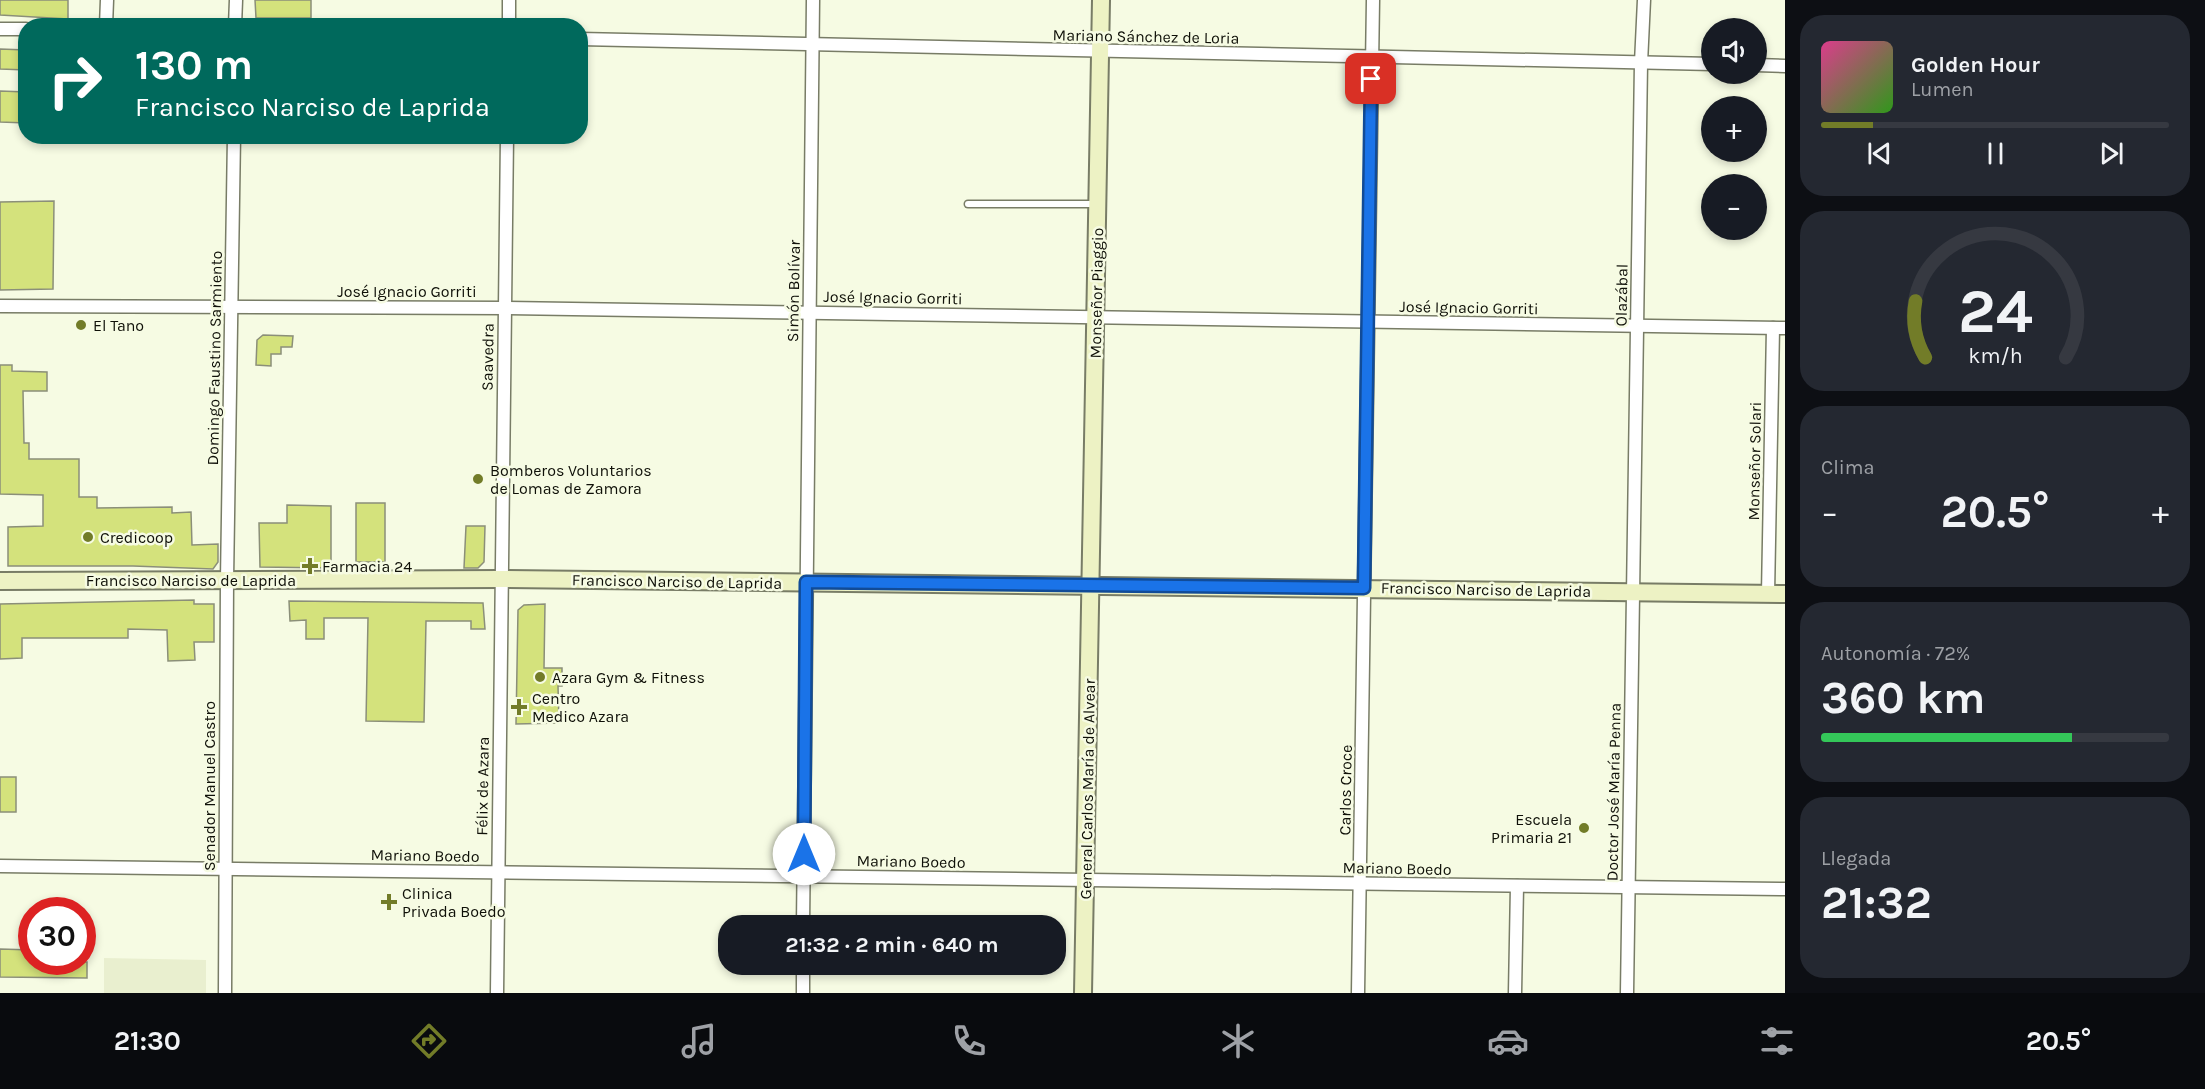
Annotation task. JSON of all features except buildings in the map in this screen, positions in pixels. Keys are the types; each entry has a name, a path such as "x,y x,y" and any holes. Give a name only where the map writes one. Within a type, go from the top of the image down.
{"street":[{"path":"106,18 107,0"},
{"path":"235,18 236,0"},
{"path":"508,18 509,0"},
{"name":"Simón Bolívar","path":"803,915 813,0"},
{"name":"Monseñor Piaggio","path":"1090,585 1101,0"},
{"name":"Carlos Croce","path":"1358,993 1373,0"},
{"name":"Olazábal","path":"1632,591 1644,0"},
{"path":"0,29 18,29"},
{"name":"Mariano Sánchez de Loria","path":"588,39 1701,64"},
{"path":"1767,65 1785,66"},
{"name":"Domingo Faustino Sarmiento","path":"227,580 234,144"},
{"name":"Saavedra","path":"501,579 507,144"},
{"name":"José Ignacio Gorriti","path":"0,306 505,308 1779,328"},
{"name":"Monseñor Solari","path":"1768,594 1779,328"},
{"name":"Francisco Narciso de Laprida","path":"0,581 501,579 1785,594"},
{"name":"Félix de Azara","path":"497,993 501,579"},
{"name":"Senador Manuel Castro","path":"225,993 227,580"},
{"name":"General Carlos María de Alvear","path":"1083,993 1090,585"},
{"name":"Doctor José María Penna","path":"1627,993 1632,591"},
{"name":"Mariano Boedo","path":"0,866 1785,890"},
{"path":"1515,993 1517,886"},
{"path":"803,975 803,993"}],"lane":[{"path":"968,204 1098,204"}],"shaded area":[{"path":"104,958 206,960 206,993 104,993"}],"place":[{"name":"El Tano","path":"81,325"},
{"name":"Bomberos Voluntarios de Lomas de Zamora","path":"478,479"},
{"name":"Credicoop","path":"88,537"},
{"name":"Farmacia 24","path":"310,566"},
{"name":"Azara Gym & Fitness","path":"540,677"},
{"name":"Centro Medico Azara","path":"519,707"},
{"name":"Escuela Primaria 21","path":"1584,828"},
{"name":"Clinica Privada Boedo","path":"389,902"}],"route":[{"path":"804,854 806,582 1364,588 1371,79"}]}
